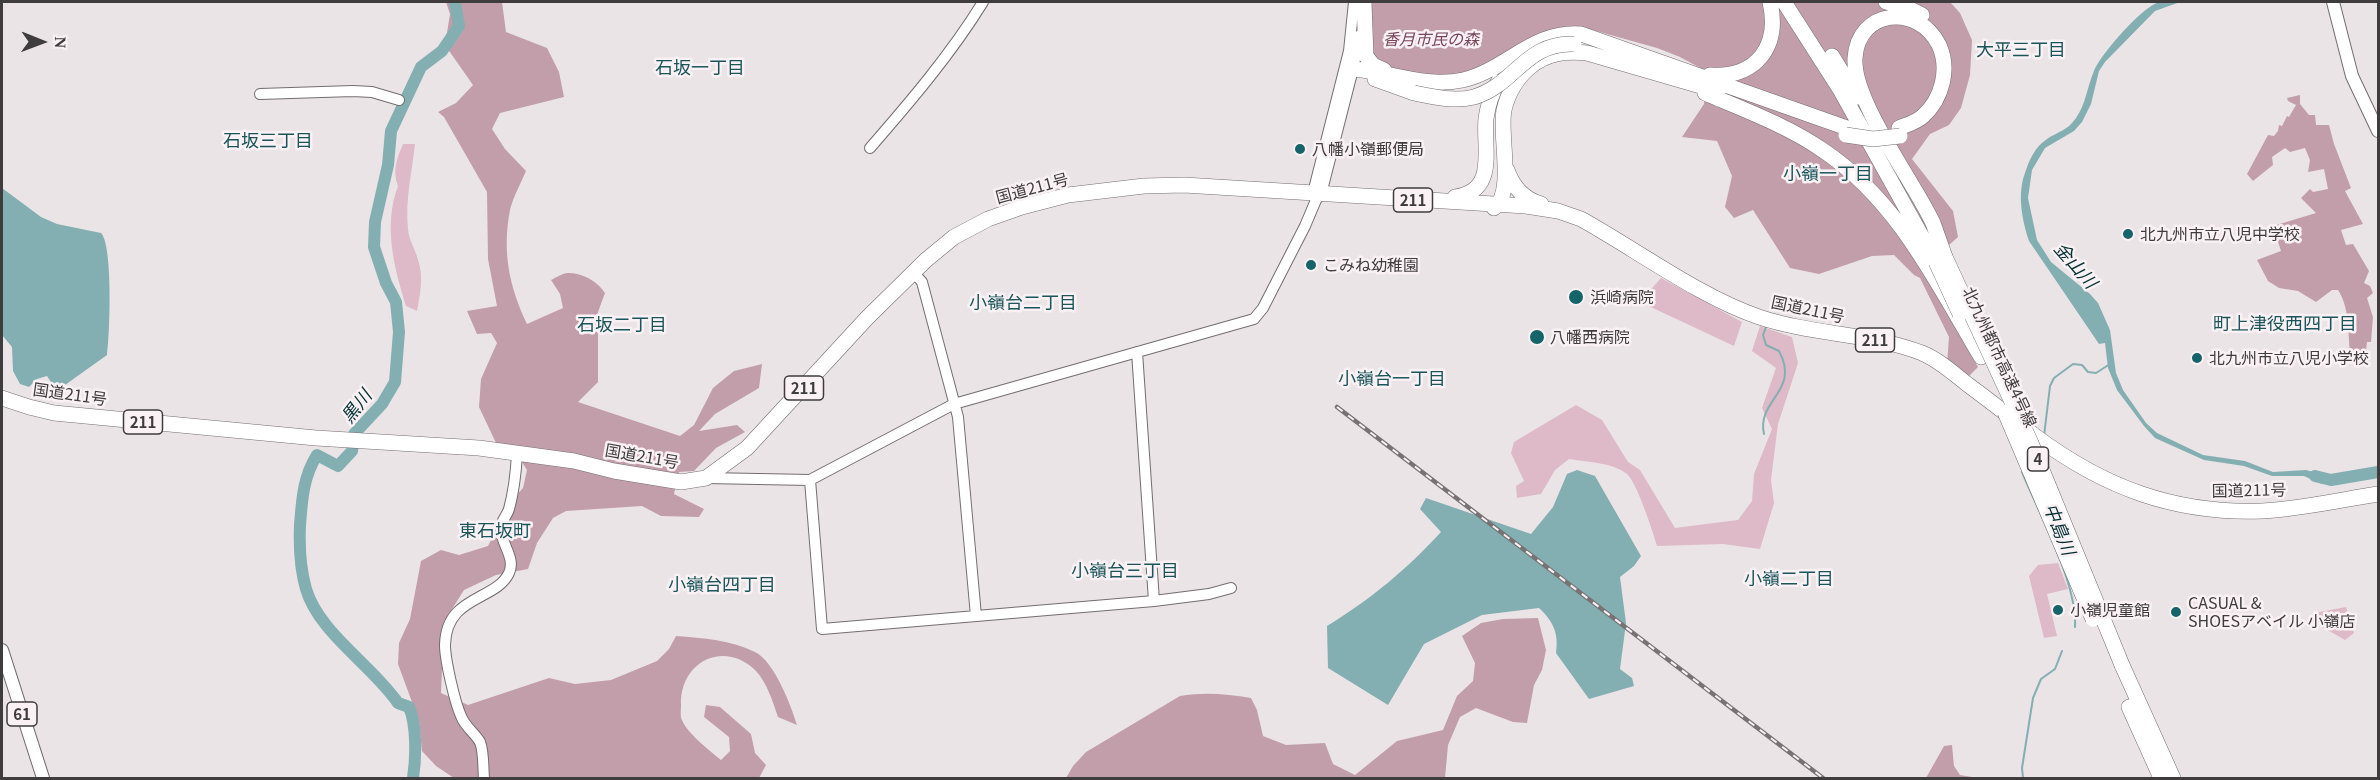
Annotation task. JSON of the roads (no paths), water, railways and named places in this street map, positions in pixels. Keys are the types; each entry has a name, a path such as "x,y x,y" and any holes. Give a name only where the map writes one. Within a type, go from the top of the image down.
{"highway":[{"path":"1360,2 1364,47 1369,62 1411,86 1470,78 1489,70 1542,39 1562,33 1581,34 1678,67 1847,131"},
{"path":"1678,67 1721,75 1745,70 1757,62 1770,40 1773,27 1770,2"},
{"name":"北九州都市高速4号線","path":"1784,2 1841,91 1936,262 2031,443 2161,778"},
{"name":"北九州都市高速4号線","path":"1796,2 1851,86 1981,357 2117,667 2173,778"},
{"path":"1666,77 1723,92 1847,131 1899,132 1923,126 1943,104 1949,91 1952,62 1948,47 1932,22 1906,7 1886,2"},
{"path":"1899,132 1922,117 1934,103 1941,90 1944,75 1944,62 1935,38 1927,28 1904,17 1881,19 1866,30 1857,46 1855,69 1863,95 1932,222 1936,262"},
{"path":"1416,200 1429,196 1456,197 1477,188 1484,177 1486,125 1491,98 1503,72 1516,58 1542,39"},
{"path":"1349,68 1449,99 1475,97 1502,81 1537,52 1555,45 1574,44 1596,49 1751,113 1825,151 1874,195 1936,262"},
{"path":"1500,208 1505,187 1503,121 1508,98 1519,78 1534,64 1550,55 1567,52 1599,55 1634,65"},
{"path":"1486,125 1492,175 1500,208"},
{"path":"1504,149 1510,176 1519,192 1535,202 1568,211 1581,219"},
{"name":"国道211号","path":"2,398 29,408 54,413 287,435 479,448 573,461 614,471 681,482 706,478 747,448 867,318 926,260 954,237 988,219 1068,195 1144,186 1211,187 1415,208 1546,208 1581,219 1727,304 1757,316 1786,326 1887,342 1925,354 2063,455 2091,473 2121,487 2171,504 2229,511 2284,509 2379,494"},
{"name":"国道211号","path":"1316,196 1416,200 1500,208 1553,215 1609,234"},
{"name":"国道211号","path":"2121,487 2202,500 2269,502 2379,485"}],"main road":[{"path":"2333,2 2352,76 2379,131"},
{"name":"61","path":"2,650 43,778"}],"street":[{"path":"870,148 963,32 983,2"},
{"path":"706,478 810,480 954,404 1254,319 1263,308 1300,236 1316,196 1349,68 1360,2"},
{"path":"260,94 353,91 372,92 399,99"},
{"path":"914,273 922,282 958,417 976,616"},
{"path":"1137,352 1154,601"},
{"path":"484,778 480,743 460,716 445,645 452,619 463,606 500,583 509,573 511,564 509,553 501,540 500,526 509,510 517,454"},
{"path":"810,480 822,629 1154,601 1209,594 1231,588"}],"water":[{"path":"2159,2 2180,2 2155,11 2105,62 2099,71 2091,104 2082,122 2074,131 2045,148 2032,170 2028,198 2037,240 2051,262 2098,303 2110,330 2116,373 2123,390 2146,423 2157,433 2203,455 2245,461 2273,472 2306,470 2334,478 2322,484 2304,476 2272,476 2244,466 2204,460 2155,438 2117,390 2108,368 2105,343 2099,344 2029,241 2024,224 2021,190 2033,154 2043,142 2073,122 2082,107 2098,63 2143,12"},
{"path":"2,188 41,217 57,224 101,233 105,241 110,291 107,355 65,385 59,394 47,376 37,379 29,387 20,384 13,371 12,347 2,335"},
{"path":"1577,470 1595,476 1641,556 1634,566 1620,577 1626,623 1620,669 1632,678 1634,686 1589,699 1556,653 1557,639 1554,628 1539,608 1482,615 1424,644 1388,705 1328,668 1327,626 1387,583 1441,532 1420,509 1426,498 1531,534 1553,507 1567,474"}],"waterway":[{"name":"黒川","path":"413,778 415,742 409,707 398,703 334,634 313,605 302,573 300,525 306,480 317,455 338,466 352,451 354,434 382,404 395,382 399,332 396,302 386,283 374,247 375,222 388,165 391,131 421,67 442,51 459,26 455,2"},
{"path":"1764,434 1763,422 1766,412 1782,386 1785,376 1779,351 1766,345 1763,335 1766,327"},
{"name":"中島川","path":"2044,436 2050,386 2054,378 2073,364 2082,365 2088,372 2096,373 2110,364"},
{"name":"中島川","path":"2024,469 2022,472 2064,570 2074,610 2075,627"},
{"name":"金山川","path":"2315,476 2331,480 2378,472"},
{"name":"中島川","path":"2023,778 2022,768 2033,698 2041,679 2055,669 2062,651"}],"railway":[{"path":"1337,407 1823,778"}],"place":[{"name":"八幡小嶺郵便局","path":"1300,149"},
{"name":"北九州市立八児中学校","path":"2128,234"},
{"name":"こみね幼稚園","path":"1311,265"},
{"name":"浜崎病院","path":"1576,297"},
{"name":"八幡西病院","path":"1537,337"},
{"name":"北九州市立八児小学校","path":"2197,358"},
{"name":"小嶺児童館","path":"2058,610"},
{"name":"CASUAL & SHOESアベイル 小嶺店","path":"2176,612"}],"district":[{"name":"大平三丁目","path":"2021,49"},
{"name":"石坂一丁目","path":"700,67"},
{"name":"石坂三丁目","path":"268,140"},
{"name":"小嶺一丁目","path":"1828,173"},
{"name":"小嶺台二丁目","path":"1023,302"},
{"name":"町上津役西四丁目","path":"2285,323"},
{"name":"石坂二丁目","path":"622,324"},
{"name":"小嶺台一丁目","path":"1392,378"},
{"name":"東石坂町","path":"495,530"},
{"name":"小嶺台三丁目","path":"1125,570"},
{"name":"小嶺二丁目","path":"1789,578"},
{"name":"小嶺台四丁目","path":"722,584"}],"park label":[{"name":"香月市民の森","path":"1431,39"}]}
